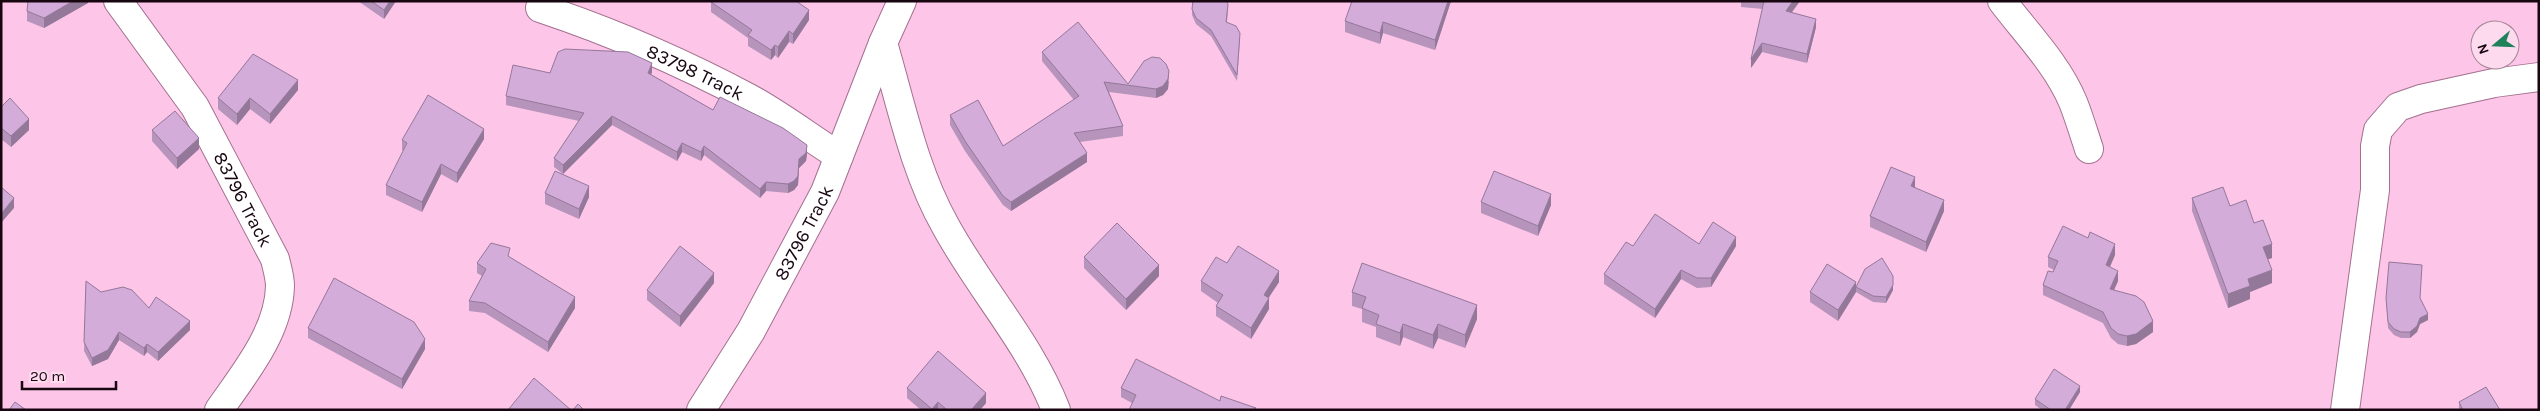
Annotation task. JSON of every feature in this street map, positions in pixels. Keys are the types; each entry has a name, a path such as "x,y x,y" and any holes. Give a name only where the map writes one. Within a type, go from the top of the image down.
{"street":[{"name":"83796 Track","path":"118,1 195,108 275,259 280,284 278,309 267,335 219,410"},
{"name":"83796 Track","path":"701,410 751,331 789,263 825,192 883,43 902,1"},
{"path":"2002,1 2046,56 2061,79 2073,102 2089,149"},
{"name":"83798 Track","path":"540,8 576,20 696,72 750,99 839,156"},
{"path":"883,43 929,195 980,283 1046,385 1056,410"},
{"path":"2345,410 2350,362 2375,190 2375,146 2378,130 2398,107 2421,99 2494,83 2539,77"}],"building":[{"path":"28,1 73,1 44,18 27,11"},
{"path":"371,1 390,1 384,10"},
{"path":"712,1 796,1 809,10 793,34 789,31 778,47 775,45 771,50 748,35 752,30"},
{"path":"1193,1 1227,1 1226,22 1236,26 1240,33 1237,75 1211,30 1196,18 1192,9"},
{"path":"1352,1 1448,1 1435,40 1383,22 1380,33 1345,21"},
{"path":"1764,1 1793,1 1786,11 1816,19 1807,54 1762,43 1751,59"},
{"path":"1078,22 1128,84 1144,61 1152,57 1160,58 1166,64 1169,71 1168,79 1163,86 1156,89 1104,82 1123,126 1074,133 1087,153 1011,202 1003,196 965,141 950,115 978,100 1003,146 1079,96 1042,52"},
{"path":"565,49 628,52 652,63 648,73 713,110 720,97 783,128 807,145 806,153 799,159 798,176 788,184 766,182 760,189 704,146 701,152 682,143 677,152 612,116 563,165 554,158 584,113 506,96 513,65 550,73 558,52"},
{"path":"253,54 298,80 270,114 250,98 237,114 218,98"},
{"path":"428,95 484,129 457,173 441,164 422,202 386,185 407,143 402,140"},
{"path":"10,98 29,119 11,136 1,128 1,107"},
{"path":"175,111 199,138 177,158 152,130"},
{"path":"1891,167 1915,177 1911,186 1944,200 1926,242 1870,216"},
{"path":"555,171 589,186 579,209 545,193"},
{"path":"1494,171 1551,194 1538,226 1481,202"},
{"path":"1,187 14,198 1,214"},
{"path":"2223,187 2230,206 2246,200 2254,223 2263,220 2272,244 2263,247 2272,270 2248,279 2250,286 2228,294 2192,198"},
{"path":"1655,214 1699,244 1713,222 1736,237 1711,278 1697,278 1681,270 1655,309 1604,274 1626,242 1633,246"},
{"path":"1117,223 1159,265 1126,299 1084,257"},
{"path":"2063,226 2088,238 2090,232 2115,244 2106,265 2118,271 2110,289 2136,296 2144,302 2153,321 2136,334 2127,336 2118,334 2111,328 2103,312 2043,285 2048,271 2053,272 2058,261 2048,257"},
{"path":"491,243 510,248 508,256 575,297 548,342 485,303 469,301 486,269 477,263"},
{"path":"680,246 714,273 680,316 647,290"},
{"path":"1238,246 1279,271 1264,295 1269,298 1251,328 1216,306 1223,295 1201,281 1216,257 1227,263"},
{"path":"1882,258 1893,276 1893,285 1886,297 1873,296 1856,287 1865,269"},
{"path":"2389,262 2422,265 2420,298 2428,314 2420,318 2417,326 2410,332 2401,332 2394,329 2388,322 2386,298"},
{"path":"1362,263 1477,305 1465,335 1438,324 1433,335 1403,324 1400,333 1376,324 1379,315 1362,308 1366,297 1352,292"},
{"path":"1827,264 1856,282 1838,310 1810,292"},
{"path":"334,278 414,322 425,339 402,379 308,328"},
{"path":"86,281 101,292 123,287 132,290 149,308 156,297 190,321 158,352 147,344 144,348 119,332 108,350 92,358 84,342"},
{"path":"938,351 986,393 971,410 947,410 938,402 932,409 907,388"},
{"path":"1136,359 1220,401 1221,396 1256,408 1253,410 1129,410 1136,395 1121,388"},
{"path":"2054,369 2080,386 2065,410 2051,410 2035,399"},
{"path":"534,378 571,410 508,410"},
{"path":"2486,387 2500,410 2463,410 2459,402"},
{"path":"15,402 26,410 9,410"},
{"path":"578,404 584,410 573,410"}]}
